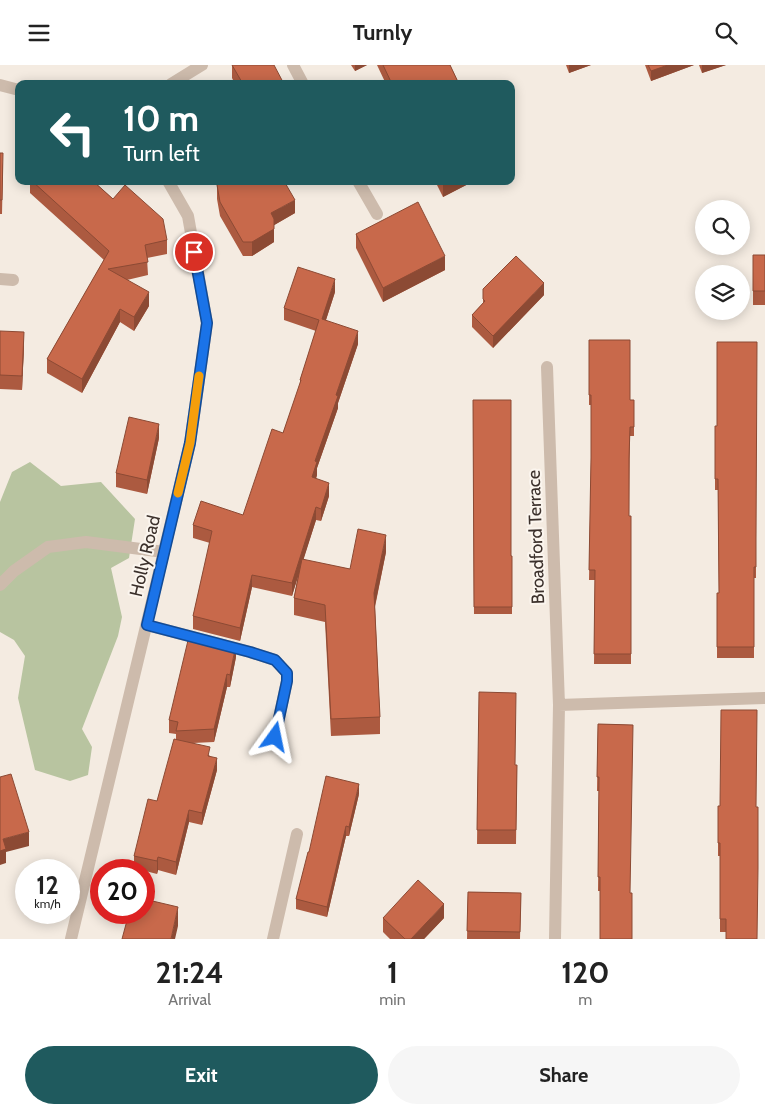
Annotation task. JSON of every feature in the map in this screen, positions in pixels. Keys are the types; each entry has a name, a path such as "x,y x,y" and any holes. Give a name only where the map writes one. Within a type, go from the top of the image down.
{"street":[{"path":"178,80 202,65"},
{"path":"293,65 302,80"},
{"path":"0,85 15,89"},
{"name":"Holly Road","path":"71,939 190,443 207,323 188,217 170,185"},
{"path":"360,185 377,214"},
{"path":"0,279 13,279"},
{"name":"Broadford Terrace","path":"547,367 559,705 555,939"},
{"path":"0,585 14,571 48,547 86,543 164,552"},
{"path":"147,625 275,660 287,673 275,737"},
{"path":"559,705 765,698"},
{"path":"273,939 297,834"}],"green space":[{"path":"30,462 61,486 101,482 135,519 129,558 111,568 122,617 118,636 82,729 92,747 88,775 70,781 35,770 18,698 25,656 14,640 0,632 0,502 12,472"}],"building":[{"path":"232,65 274,65 282,80 241,80"},
{"path":"383,65 450,65 457,80 390,80"},
{"path":"648,65 668,65 651,71"},
{"path":"0,153 3,153 2,200 0,200"},
{"path":"36,185 97,185 113,199 125,185 163,219 167,240 145,245 148,262 108,269 149,292 134,317 120,309 82,379 47,359 109,251"},
{"path":"217,185 286,185 295,200 271,213 274,219 274,229 252,242 243,242 220,202"},
{"path":"418,202 445,256 383,288 356,234"},
{"path":"753,255 765,255 765,291 753,291"},
{"path":"516,256 544,283 493,336 472,315 485,301 483,299 483,289"},
{"path":"298,267 335,279 322,319 358,331 315,461 317,462 312,477 329,483 321,509 316,507 292,583 252,575 240,628 193,616 212,531 193,525 201,501 243,515 272,429 283,433 319,320 284,308"},
{"path":"0,331 24,332 22,376 0,375"},
{"path":"589,340 630,340 630,400 634,400 634,427 630,427 629,458 631,654 594,654 595,570 589,570 591,395 589,395"},
{"path":"717,342 757,342 754,647 717,647 717,593 719,593 718,479 715,479 715,426 717,426"},
{"path":"473,400 511,400 512,607 474,607"},
{"path":"129,417 159,424 147,480 116,473"},
{"path":"358,529 386,535 374,593 380,717 331,719 325,605 294,598 302,559 350,569"},
{"path":"190,632 236,644 230,675 227,674 214,729 176,731 178,722 169,720"},
{"path":"479,692 516,693 516,830 477,830"},
{"path":"721,710 757,710 757,939 726,939 726,919 720,919 718,806 720,806"},
{"path":"598,724 633,725 630,893 632,893 632,939 600,939"},
{"path":"174,739 210,747 208,756 217,758 202,813 189,810 176,862 158,857 157,861 155,859 134,856 148,799 157,801"},
{"path":"11,774 29,832 3,839 6,849 0,851 0,777"},
{"path":"326,776 359,784 349,827 346,826 327,907 296,899"},
{"path":"418,880 444,904 411,939 405,939 383,918"},
{"path":"468,892 521,893 520,932 467,931"},
{"path":"155,902 178,907 171,939 122,939 126,924 155,924"}],"slow traffic":[{"path":"178,493 190,443 199,376"}],"route":[{"path":"194,252 207,323 190,443 147,625 275,660 287,673 287,681 275,737"}]}
